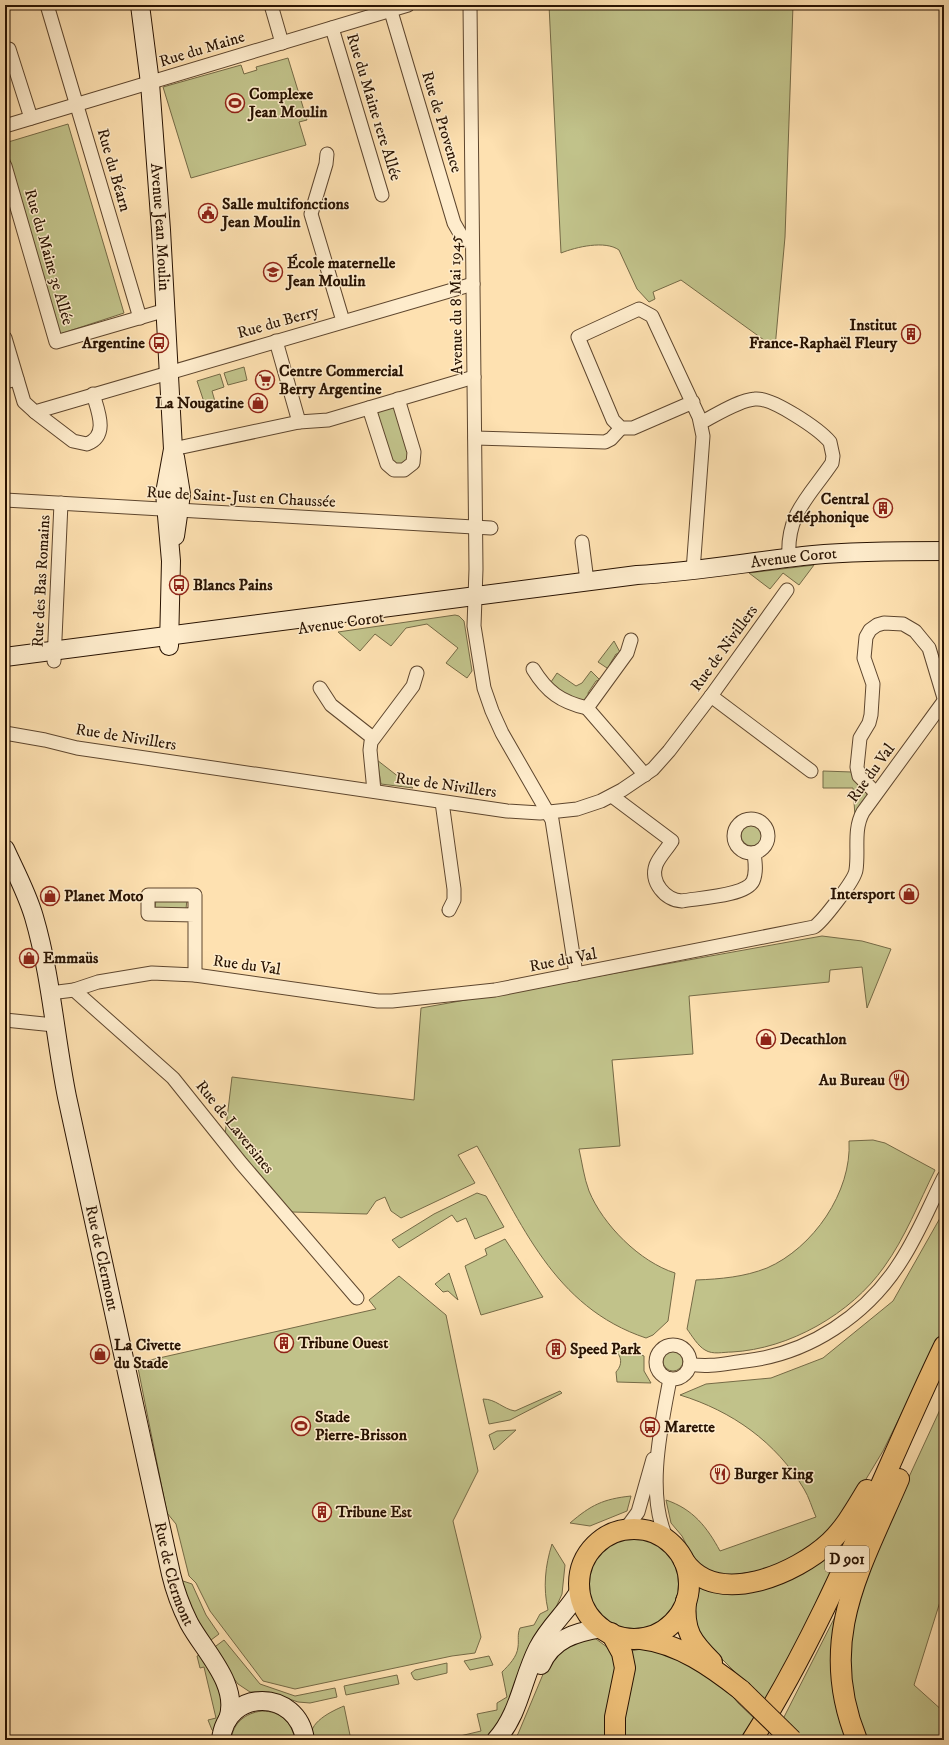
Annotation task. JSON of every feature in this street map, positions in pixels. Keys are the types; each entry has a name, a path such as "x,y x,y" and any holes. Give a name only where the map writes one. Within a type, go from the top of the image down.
{"main road":[{"name":"D 901","path":"762,1740 801,1673 930,1408 944,1346"},
{"name":"D 901","path":"752,1740 787,1681 892,1463 938,1376"},
{"path":"615,1740 615,1717 625,1668 622,1653 606,1631 591,1618 585,1608 580,1590 581,1570 591,1550 605,1538 625,1530 646,1531 658,1535 668,1541 700,1578 710,1582 728,1585 744,1584 773,1576 796,1567 816,1554 838,1534 853,1513 938,1376"},
{"path":"857,1740 848,1715 841,1677 840,1644 845,1612 862,1564 930,1408"},
{"path":"684,1561 688,1578 685,1620 692,1640 792,1740"},
{"path":"636,1639 653,1635 668,1627 679,1615 687,1599"},
{"path":"606,1631 623,1638 656,1641 673,1647 719,1674 741,1690"}],"street":[{"name":"Rue du Béarn","path":"47,5 140,318"},
{"name":"Avenue Jean Moulin","path":"140,5 150,83 166,310 173,449 165,493 172,510 169,640"},
{"path":"271,5 282,43"},
{"name":"Rue du Maine","path":"5,126 332,28 390,8 408,5"},
{"name":"Avenue du 8 Mai 1945","path":"470,5 476,528 476,600 474,632 484,688 492,711 507,743 552,820 576,974"},
{"name":"Rue de Provence","path":"390,8 454,223 462,237 472,242"},
{"name":"Rue du Maine 1ere Allée","path":"332,28 382,195"},
{"path":"9,49 31,118"},
{"path":"326,154 326,164 312,214 343,321"},
{"name":"Rue du Maine 3e Allée","path":"5,166 56,342 140,318"},
{"name":"Rue du Berry","path":"35,412 473,284"},
{"path":"685,572 703,436 702,422 693,402 652,316 639,309 578,337 613,420 621,428 632,428 693,402"},
{"path":"140,318 166,310"},
{"path":"5,338 11,380 24,402 73,441 87,444 97,438 101,428 93,394"},
{"path":"276,341 299,422"},
{"path":"173,449 299,422 328,420 474,377"},
{"path":"702,422 748,400 757,398 772,402 788,411 830,442 833,456 832,464 800,508 793,521 789,540 789,558"},
{"path":"369,408 387,464 394,470 404,470 413,463 414,452 398,400"},
{"path":"474,438 605,442 611,439 621,428"},
{"name":"Rue de Saint-Just en Chaussée","path":"5,500 491,528"},
{"name":"Rue des Bas Romains","path":"54,656 61,503"},
{"path":"582,542 587,581"},
{"name":"Avenue Corot","path":"5,668 54,656 476,600 639,581 685,572 789,558 865,552 944,551"},
{"name":"Avenue Corot","path":"912,552 944,558"},
{"name":"Avenue Corot","path":"476,600 587,581 637,575 685,572"},
{"name":"Rue de Nivillers","path":"5,733 77,748 442,802 522,812 548,813 577,809 612,796 645,775 669,751 711,696 787,590"},
{"path":"876,793 862,780 857,772 860,738 871,715 873,684 864,658 866,637 870,630 876,625 884,623 903,624 915,631 928,648 944,700"},
{"path":"587,708 627,653 631,640"},
{"name":"Avenue Corot","path":"5,657 54,656"},
{"path":"533,669 545,687 562,700 587,708 645,775"},
{"path":"374,791 370,750 374,738 413,686 417,673"},
{"path":"320,688 331,705 374,738"},
{"path":"711,696 811,771"},
{"name":"Rue du Val","path":"50,993 74,990 91,983 144,974 195,975 385,1001 495,990 818,925 855,874 858,822 863,812 944,700"},
{"path":"612,796 672,841 657,864 655,874 660,889 672,899 682,901 743,890 752,884 755,876 754,852"},
{"path":"442,802 454,889 454,900 449,910"},
{"name":"Rue de Clermont","path":"5,849 34,916 50,993 54,1025 70,1112 171,1574 185,1614 229,1691 231,1707 228,1719 223,1729 221,1740"},
{"path":"195,915 195,975"},
{"name":"Rue de Laversines","path":"74,990 173,1078 241,1163 358,1298"},
{"path":"5,1020 54,1025"},
{"path":"690,1364 711,1365 752,1360 779,1354 816,1339 845,1321 868,1301 895,1270 912,1242 944,1177"},
{"path":"673,1344 682,1347 689,1355 690,1364 687,1371 682,1376 670,1379 661,1374 656,1365 657,1355 664,1347 673,1344"},
{"path":"625,1530 636,1516 640,1506 659,1440 670,1379"},
{"path":"659,1440 658,1513 660,1523 668,1541"},
{"path":"496,1740 505,1729 515,1711 538,1647 546,1635 572,1605 580,1590"},
{"path":"506,1740 520,1719 540,1667 550,1649 558,1642 570,1636 606,1631"},
{"name":"Rue de Clermont","path":"213,1661 237,1691 246,1698 274,1702 291,1711 302,1726 305,1740"},
{"path":"228,1719 240,1707 258,1700"}],"green space":[{"path":"549,5 793,5 785,237 775,348 681,280 653,292 655,299 649,302 637,289 619,250 613,247 598,245 561,253"},
{"name":"Complexe Jean Moulin","path":"288,58 307,120 299,122 306,145 191,178 163,87 241,65 244,74 257,70 256,67"},
{"path":"68,124 124,313 60,334 5,143"},
{"path":"244,367 247,380 228,385 224,373"},
{"path":"220,374 224,387 212,391 216,405 206,408 197,381"},
{"path":"394,407 409,455 407,461 403,465 391,463 376,412"},
{"path":"814,565 799,585 783,573 770,589 749,573"},
{"path":"455,615 459,616 464,621 472,671 467,678 446,663 458,648 427,624 406,628 391,646 375,634 360,651 338,632"},
{"path":"614,641 621,654 616,654 610,664 610,670 598,662"},
{"path":"591,671 600,680 596,681 588,693 589,697 584,701 567,697 549,685 557,673 576,686 582,683"},
{"path":"377,760 413,788 381,784"},
{"path":"823,771 852,772 867,794 867,799 855,816 853,788 823,788"},
{"path":"752,824 760,827 763,835 760,843 752,846 744,843 741,835 744,827"},
{"path":"156,899 187,899 186,909 155,909"},
{"path":"822,936 862,941 891,949 867,1008 862,967 830,970 829,982 689,996 693,1054 612,1060 620,1146 579,1149 589,1191 603,1217 624,1241 636,1251 662,1268 675,1273 668,1321 653,1335 646,1338 614,1324 587,1306 564,1284 544,1259 526,1232 477,1146 458,1155 475,1183 401,1218 391,1211 385,1197 376,1201 367,1214 292,1212 225,1135 232,1077 414,1100 421,1008"},
{"path":"873,1140 885,1143 935,1170 899,1244 884,1267 854,1300 817,1326 796,1336 775,1344 732,1352 715,1353 708,1352 702,1348 687,1329 696,1280 750,1274 767,1268 784,1259 800,1247 814,1232 837,1198 844,1180 848,1160 849,1141"},
{"path":"477,1193 486,1196 504,1227 475,1239 466,1218 457,1222 452,1215 399,1248 392,1240 434,1214"},
{"path":"944,1211 944,1328 883,1451 854,1499 824,1537 779,1568 717,1577 697,1566 682,1536 671,1523 666,1500 684,1508 692,1514 710,1534 720,1551 816,1517 806,1492 793,1472 766,1443 735,1419 680,1395 706,1384 771,1378 823,1358 893,1301"},
{"path":"505,1239 543,1297 481,1315 465,1266 487,1255 485,1249"},
{"path":"449,1273 458,1300 448,1291 443,1292 435,1284"},
{"path":"399,1276 446,1315 478,1471 453,1521 481,1637 475,1653 452,1656 295,1689 263,1681 210,1611 196,1583 189,1576 176,1524 167,1513 137,1363 376,1309 369,1300"},
{"path":"617,1344 644,1356 644,1371 651,1383 617,1382 616,1372 621,1362 618,1353 612,1348"},
{"path":"673,1351 680,1354 683,1361 680,1368 673,1371 666,1368 663,1361 666,1354"},
{"path":"560,1391 562,1393 510,1420 489,1424 483,1399 488,1399 515,1411"},
{"path":"944,1401 944,1589 914,1685 944,1712 944,1740 864,1740 853,1714 847,1634 879,1542"},
{"path":"516,1430 494,1450 489,1435 497,1431"},
{"path":"631,1496 627,1511 590,1526 570,1523 591,1507 605,1501"},
{"path":"634,1538 652,1541 667,1551 677,1566 680,1584 677,1602 667,1617 652,1627 634,1630 616,1627 601,1617 591,1602 588,1584 591,1566 601,1551 616,1541"},
{"path":"842,1543 833,1562 835,1567 767,1704 698,1635 693,1616 700,1587 718,1592"},
{"path":"552,1544 565,1565 562,1594 510,1709 491,1735 481,1740 460,1740 460,1736 481,1731 477,1714 497,1710 497,1703 507,1697 502,1672 510,1664 516,1654 520,1628 534,1625 540,1614 548,1610 546,1602 546,1577"},
{"path":"180,1580 192,1584 206,1615 219,1634 207,1643 193,1619"},
{"path":"841,1605 853,1740 803,1740 783,1719"},
{"path":"592,1636 611,1650 616,1661 610,1740 512,1740 518,1734 549,1660 559,1649"},
{"path":"224,1640 260,1684 295,1696 335,1688 337,1697 310,1703 298,1702 269,1692 250,1692 238,1684 212,1649"},
{"path":"657,1646 723,1684 738,1703 757,1721 744,1740 621,1740 626,1652"},
{"path":"200,1655 217,1679 227,1705 215,1732 212,1730 208,1720 216,1718 204,1667 200,1668 197,1656"},
{"path":"489,1656 493,1665 470,1670 464,1661"},
{"path":"447,1663 447,1673 417,1680 414,1679 411,1673 415,1670"},
{"path":"397,1675 399,1684 346,1695 344,1686"},
{"path":"344,1706 351,1740 312,1740 311,1734 316,1723 327,1714"},
{"path":"262,1711 280,1715 291,1728 295,1740 231,1740 234,1729 241,1720 250,1714"}],"place":[{"name":"Complexe Jean Moulin","path":"235,103"},
{"name":"Salle multifonctions Jean Moulin","path":"208,213"},
{"name":"École maternelle Jean Moulin","path":"273,272"},
{"name":"Institut France-Raphaël Fleury","path":"911,334"},
{"name":"Argentine","path":"159,343"},
{"name":"Centre Commercial Berry Argentine","path":"265,380"},
{"name":"La Nougatine","path":"258,403"},
{"name":"Central téléphonique","path":"883,508"},
{"name":"Blancs Pains","path":"179,585"},
{"name":"Intersport","path":"909,894"},
{"name":"Planet Moto","path":"50,896"},
{"name":"Emmaüs","path":"29,958"},
{"name":"Decathlon","path":"766,1039"},
{"name":"Au Bureau","path":"899,1080"},
{"name":"Tribune Ouest","path":"284,1343"},
{"name":"Speed Park","path":"556,1349"},
{"name":"La Civette du Stade","path":"100,1354"},
{"name":"Stade Pierre-Brisson","path":"301,1426"},
{"name":"Marette","path":"650,1427"},
{"name":"Burger King","path":"720,1474"},
{"name":"Tribune Est","path":"322,1512"}]}
